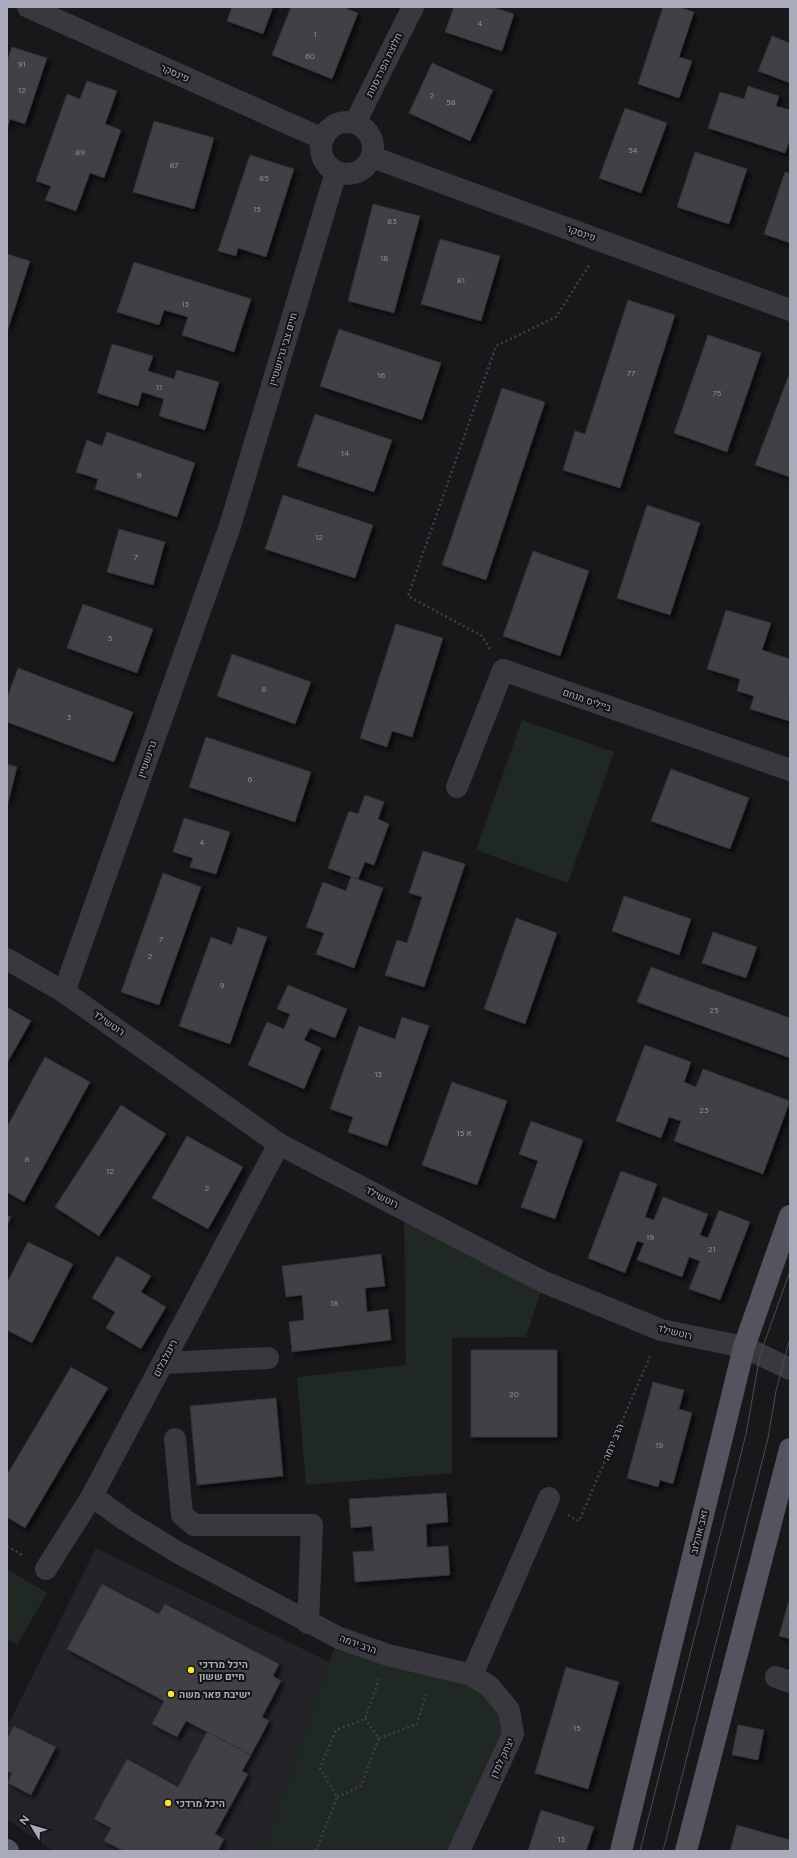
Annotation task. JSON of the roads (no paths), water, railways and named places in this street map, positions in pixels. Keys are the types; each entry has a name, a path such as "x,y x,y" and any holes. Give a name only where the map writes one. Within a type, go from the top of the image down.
{"main road":[{"name":"זאב אורלוב","path":"621,1851 744,1347 790,1216"},
{"path":"686,1851 790,1449"}],"street":[{"name":"פינסקר","path":"28,7 323,139"},
{"name":"חלוצת הפרדסנות","path":"355,123 413,7"},
{"path":"340,123 355,123 362,127 372,140 374,149 372,157 368,164 361,170 345,174 336,172 325,162 322,154 323,139 327,132 340,123"},
{"name":"פינסקר","path":"372,157 790,310"},
{"name":"חיים צבי גרינשטיין","path":"230,526 336,172"},
{"name":"גרינשטיין","path":"64,992 230,526"},
{"name":"בייליס מנחם","path":"457,787 503,670 790,770"},
{"name":"רוטשילד","path":"7,958 64,992 279,1144 544,1282 661,1330 744,1347 790,1368"},
{"name":"רינגלבלום","path":"46,1569 92,1496 279,1144"},
{"path":"163,1363 268,1358"},
{"path":"175,1439 182,1514 194,1525 312,1525 308,1623"},
{"name":"הרב ירמה","path":"92,1496 125,1520 177,1552 308,1623 339,1638 388,1655 472,1676"},
{"path":"472,1676 548,1502"},
{"path":"177,1552 194,1525"},
{"name":"יצחק למדן","path":"459,1851 513,1734 509,1710 490,1687 472,1676"}],"tram line":[{"path":"640,1851 746,1434 760,1355 790,1271"},
{"path":"663,1851 768,1438 776,1391 790,1338"}],"place":[{"name":"היכל מרדכי חיים ששון","path":"191,1670"},
{"name":"ישיבת פאר משה","path":"171,1694"},
{"name":"היכל מרדכי","path":"168,1803"}]}
